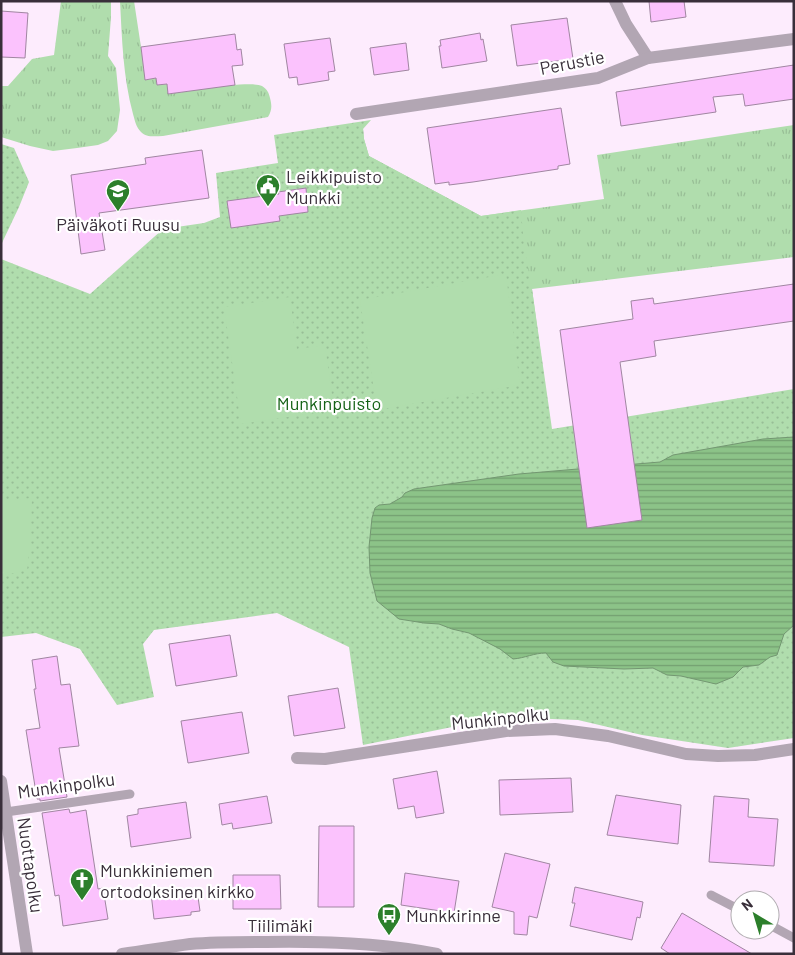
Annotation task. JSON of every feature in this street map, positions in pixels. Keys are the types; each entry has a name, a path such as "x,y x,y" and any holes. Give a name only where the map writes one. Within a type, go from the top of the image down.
{"street":[{"path":"615,1 626,24 648,58"},
{"name":"Perustie","path":"356,114 598,78 648,58 794,39"},
{"name":"Munkinpolku","path":"297,758 326,759 506,731 555,729 608,736 686,754 718,756 755,755 794,749"},
{"name":"Nuottapolku","path":"1,781 27,954"},
{"name":"Tiilimäki","path":"122,954 191,944 289,942 378,946 437,954"}],"lane":[{"name":"Munkinpolku","path":"6,812 130,794"},
{"path":"711,895 730,905"},
{"path":"780,930 794,938"}],"green space":[{"path":"61,1 111,1 108,56 116,68 120,110 117,131 108,141 98,145 53,151 1,137 1,86 8,86 32,59 54,55"},
{"path":"120,1 134,1 146,80 156,78 157,85 167,84 169,94 231,85 262,86 268,91 271,101 271,110 268,117 163,136 143,134 136,124 127,86"},
{"name":"Munkinpuisto","path":"371,120 363,129 369,156 481,216 521,210 524,246 552,429 794,389 794,738 728,748 642,735 578,720 526,718 467,724 363,745 349,647 277,613 154,630 143,644 154,697 117,705 80,649 36,633 1,637 1,259 90,294 163,229 204,223 220,217 216,173 278,163 274,135"},
{"path":"794,125 794,257 532,289 547,400 488,230 350,153 363,128 369,156 481,216 604,199 597,155"},
{"path":"1,144 14,148 29,182 1,245"},
{"path":"506,274 520,385 377,410 360,300"},
{"path":"290,297 297,349 325,345 334,410 241,424 224,307"},
{"path":"32,498 27,570 1,576 1,501"}],"shaded area":[{"path":"794,437 794,625 784,634 777,655 770,657 759,665 743,667 733,677 716,684 681,676 667,675 653,668 624,669 564,666 553,662 546,653 513,659 500,649 469,633 439,624 399,619 377,601 370,573 369,547 375,508 379,505 390,504 414,489 519,474 660,462 673,455 763,439"}],"building":[{"path":"649,1 684,1 686,17 651,22"},
{"path":"1,11 28,13 25,58 1,57"},
{"path":"567,18 573,59 517,66 511,25"},
{"path":"480,33 487,61 442,68 440,40"},
{"path":"235,34 237,50 241,49 243,65 232,66 235,85 168,94 167,84 157,85 156,78 145,80 141,47"},
{"path":"330,38 335,71 328,72 329,80 298,85 297,77 289,78 284,44"},
{"path":"406,43 409,70 374,75 370,48"},
{"path":"794,65 794,99 745,106 743,94 713,97 716,112 621,126 616,92"},
{"path":"561,108 570,164 558,166 558,169 473,182 449,185 449,182 435,184 427,128"},
{"name":"Päiväkoti Ruusu","path":"202,150 209,198 99,213 105,250 81,254 71,175 146,164 145,158"},
{"name":"Leikkipuisto Munkki","path":"306,188 308,212 279,216 280,221 231,228 227,201 279,194 278,192"},
{"path":"794,284 794,321 654,341 656,356 620,362 642,520 587,528 560,330 633,319 631,301 653,298 654,304"},
{"path":"230,635 237,676 176,686 169,644"},
{"path":"57,656 61,685 70,684 79,746 59,748 67,797 40,801 40,799 37,799 26,730 40,728 32,660"},
{"path":"338,688 345,728 294,736 288,696"},
{"path":"242,712 249,753 188,763 181,721"},
{"path":"437,771 444,813 416,818 414,806 398,809 393,779"},
{"path":"571,778 573,812 500,815 499,780"},
{"path":"616,795 681,805 678,844 607,835"},
{"path":"267,796 272,823 233,829 232,823 222,825 219,804"},
{"path":"714,796 749,799 748,817 778,819 774,866 709,862"},
{"path":"186,802 191,838 131,847 127,816 138,814 138,809"},
{"path":"69,809 70,813 86,810 98,889 103,888 108,919 63,926 59,895 55,896 42,813"},
{"path":"319,826 354,826 354,907 318,907"},
{"path":"505,853 550,864 537,918 529,916 527,935 514,934 514,912 492,907"},
{"path":"405,873 459,881 454,913 401,905"},
{"path":"233,875 280,875 281,909 233,909"},
{"path":"575,887 643,902 640,918 637,917 632,940 570,926 575,903 572,903"},
{"path":"189,889 189,891 197,890 200,911 191,912 191,915 154,919 151,893"},
{"path":"682,913 752,954 670,954 661,948"}],"place":[{"name":"Leikkipuisto Munkki","path":"268,207"},
{"name":"Päiväkoti Ruusu","path":"118,212"},
{"name":"Munkkiniemen ortodoksinen kirkko","path":"82,901"},
{"name":"Munkkirinne","path":"389,936"}]}
